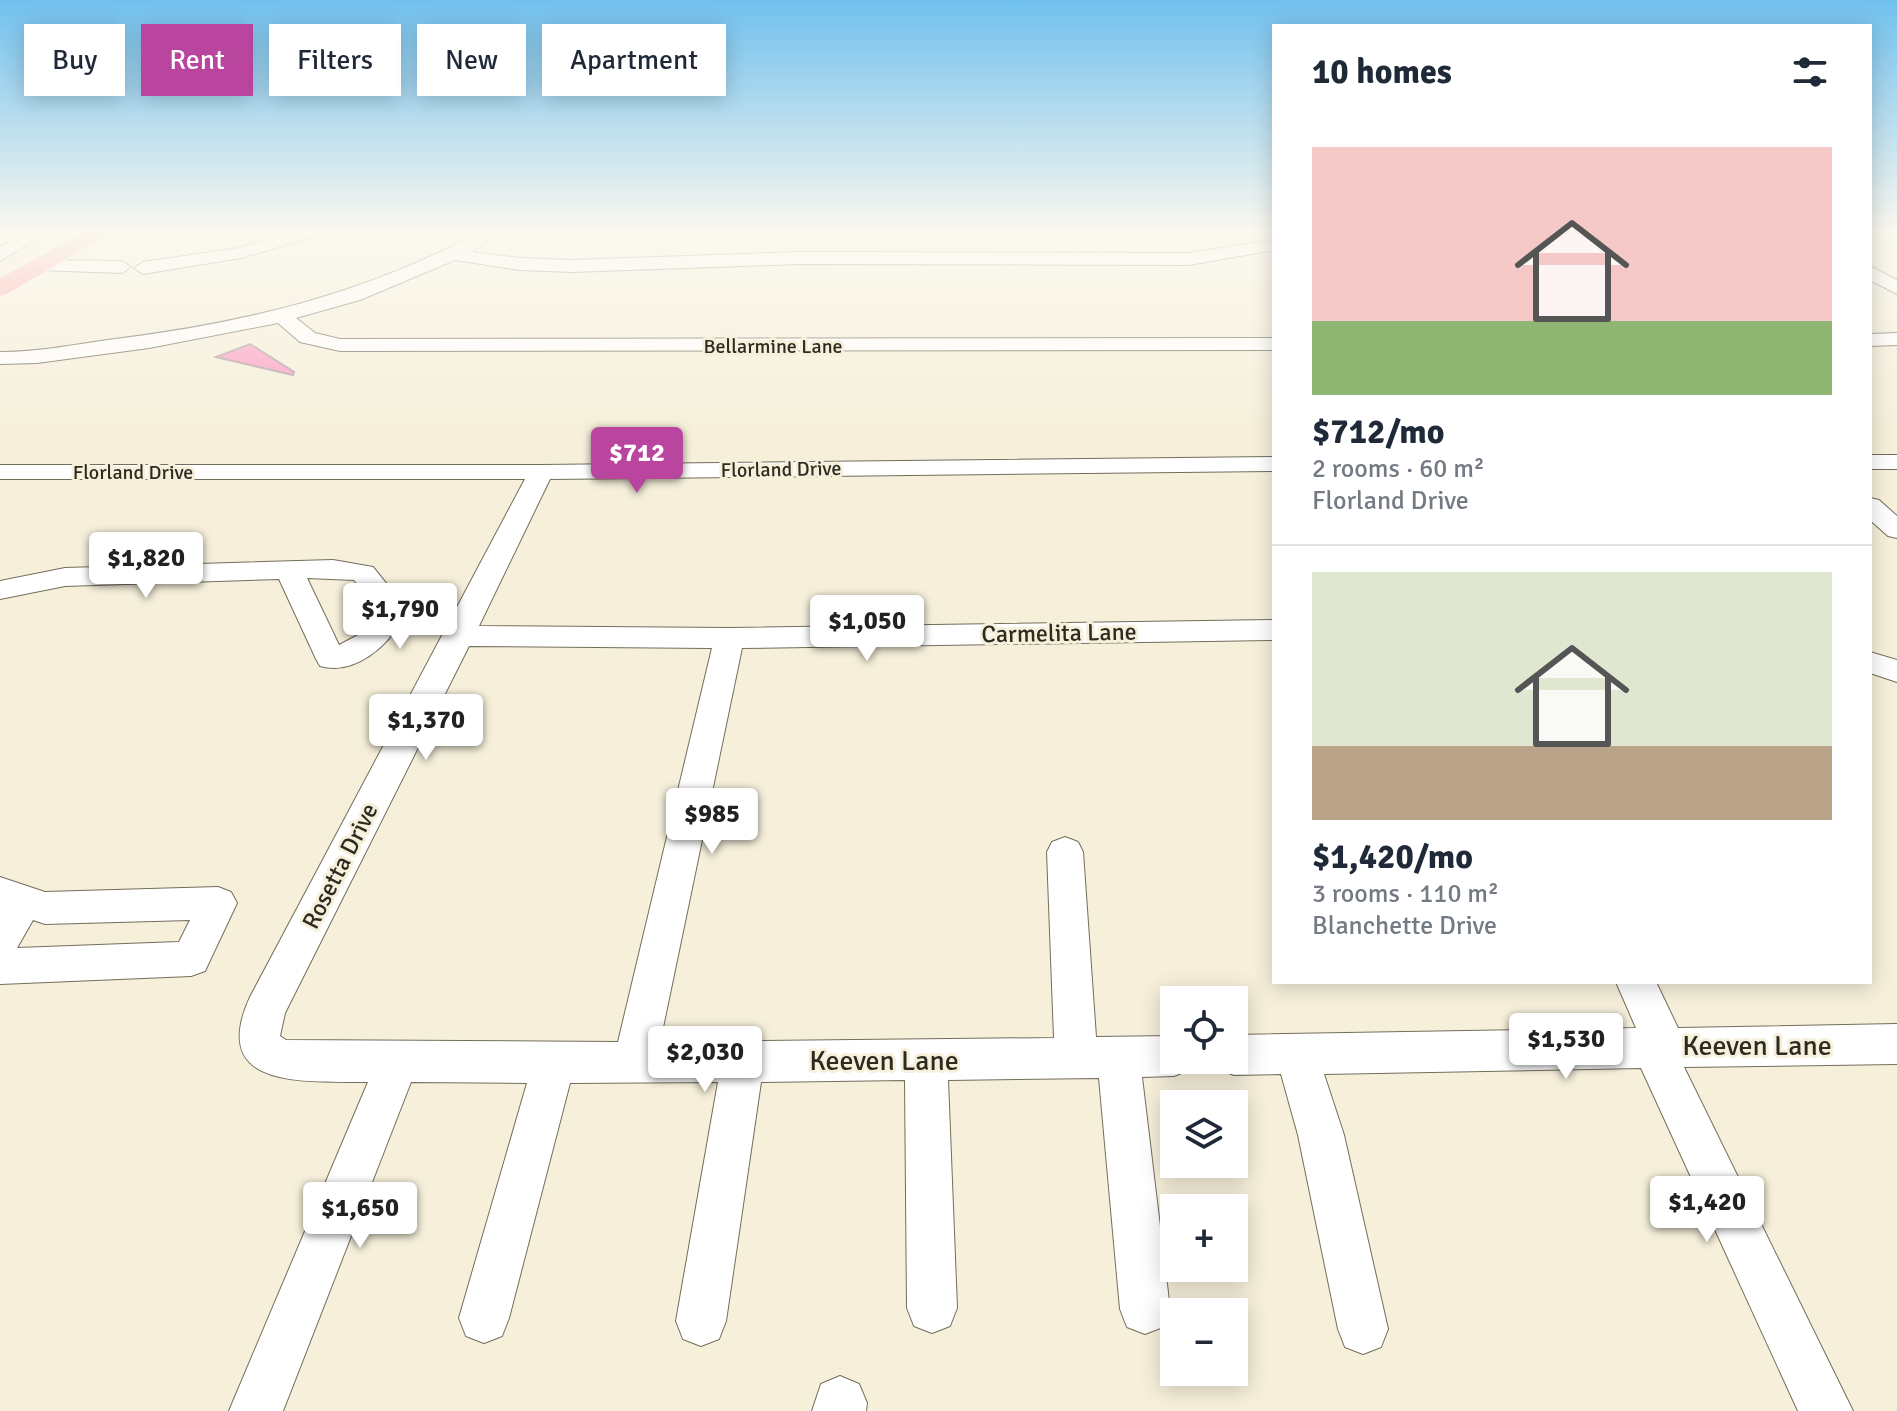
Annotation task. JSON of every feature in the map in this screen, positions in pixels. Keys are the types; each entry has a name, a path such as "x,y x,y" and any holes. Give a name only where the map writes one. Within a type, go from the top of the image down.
{"street":[{"path":"0,358 150,342 283,316 347,297"},
{"name":"Bellarmine Lane","path":"283,316 296,333 318,343 340,345 1272,344"},
{"path":"1872,340 1897,339"},
{"path":"1872,462 1897,462"},
{"name":"Florland Drive","path":"0,472 541,472 1272,464"},
{"name":"Rosetta Drive","path":"261,1048 259,1025 265,1010 541,472"},
{"path":"1872,508 1897,530"},
{"path":"0,590 65,577 289,571"},
{"name":"Carmelita Lane","path":"459,636 729,638 1272,630"},
{"path":"635,1061 729,638"},
{"path":"1872,663 1897,671"},
{"path":"1065,852 1097,1058 1145,1309"},
{"path":"0,941 12,897 45,908 218,903 191,959 0,966"},
{"path":"1637,984 1657,1027 1652,1046 1826,1411"},
{"name":"Keeven Lane","path":"1248,1055 1897,1044"},
{"name":"Keeven Lane","path":"261,1048 272,1056 288,1061 554,1063 1160,1056"},
{"path":"1296,1054 1321,1135 1363,1329"},
{"path":"701,1321 743,1060"},
{"path":"926,1061 932,1308"},
{"path":"256,1411 398,1062"},
{"path":"484,1318 554,1063"}],"building":[{"path":"250,344 294,372 293,375 216,357"}]}
